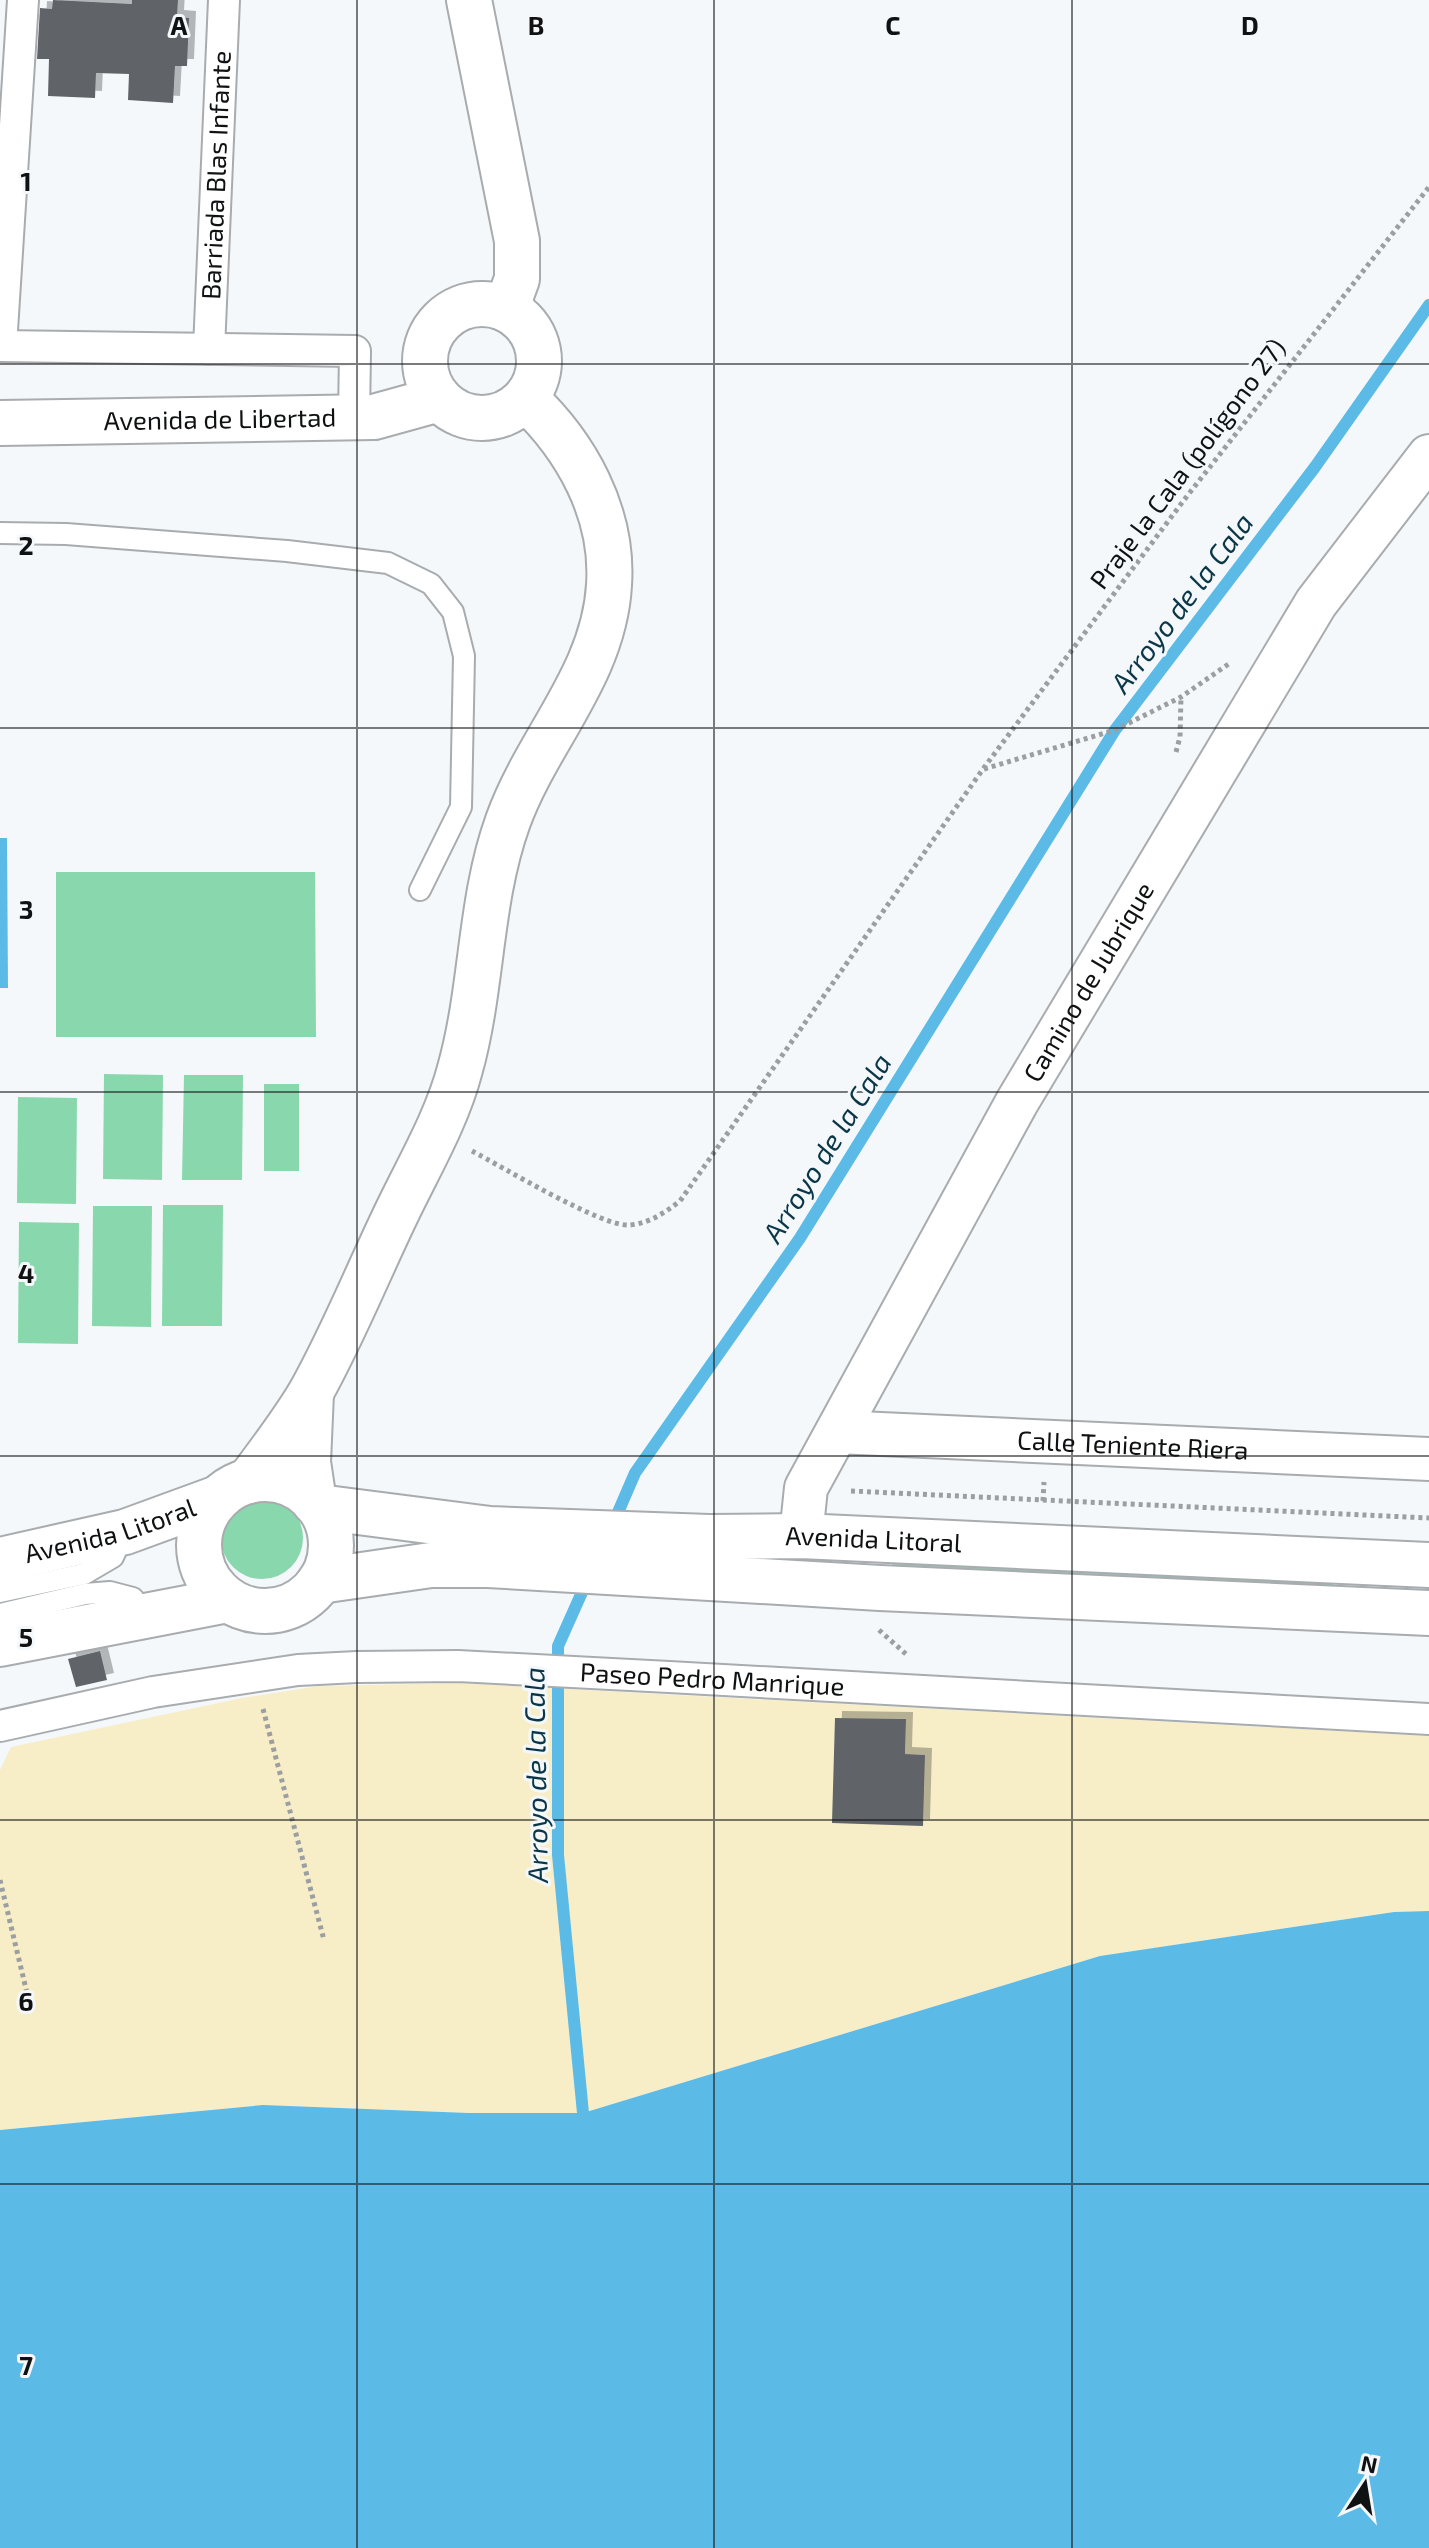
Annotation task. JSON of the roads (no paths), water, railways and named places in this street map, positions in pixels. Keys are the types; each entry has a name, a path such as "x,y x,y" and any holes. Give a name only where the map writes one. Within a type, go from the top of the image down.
{"main road":[{"path":"469,0 517,241 517,279 506,309"},
{"path":"489,304 506,309 526,325 538,347 536,382 526,399 511,411 493,417 473,418 454,411 439,399 429,385 425,351 431,334 455,310 489,304"},
{"name":"Avenida de Libertad","path":"0,423 374,417 439,399"},
{"path":"311,1391 308,1462 316,1505 328,1525 331,1544 328,1563 320,1581 306,1596 289,1607 268,1611 248,1609 228,1600 214,1587 199,1551 199,1532 311,1391 435,1132 460,1069 488,885 497,852 525,782 580,686 601,636 610,584 606,541 588,483 562,438 526,399"},
{"path":"234,1489 267,1479 284,1482 316,1505"},
{"name":"Avenida Litoral","path":"0,1560 125,1532 234,1489"},
{"name":"Avenida Litoral","path":"316,1505 489,1547 710,1557 1429,1613"},
{"name":"Avenida Litoral","path":"710,1557 801,1536 1429,1565"},
{"name":"Avenida Litoral","path":"320,1581 431,1565 489,1547"},
{"path":"0,1644 228,1600"}],"street":[{"path":"23,0 1,346 355,351 354,417"},
{"name":"Barriada Blas Infante","path":"209,349 224,0"},
{"name":"Camino de Jubrique","path":"801,1536 806,1488 1017,1102 1316,603 1429,456"},
{"name":"Calle Teniente Riera","path":"837,1432 1429,1459"},
{"name":"Paseo Pedro Manrique","path":"0,1726 153,1692 255,1679 298,1670 458,1666 1429,1719"}],"lane":[{"path":"0,533 66,534 240,547 388,563 431,584 453,612 464,656 461,807 420,890"},
{"path":"0,1592 84,1574 113,1557 125,1532"},
{"path":"0,1614 110,1592 133,1598 144,1614"}],"water":[{"path":"0,838 7,838 8,988 0,988"},
{"path":"1429,1911 1429,2548 0,2548 0,2130 263,2105 469,2113 583,2113 1100,1956 1394,1912"}],"waterway":[{"name":"Arroyo de la Cala","path":"613,1524 635,1473 800,1238 1115,730 1315,467 1429,305"},
{"name":"Arroyo de la Cala","path":"583,2113 558,1855 558,1646 587,1581"}]}
